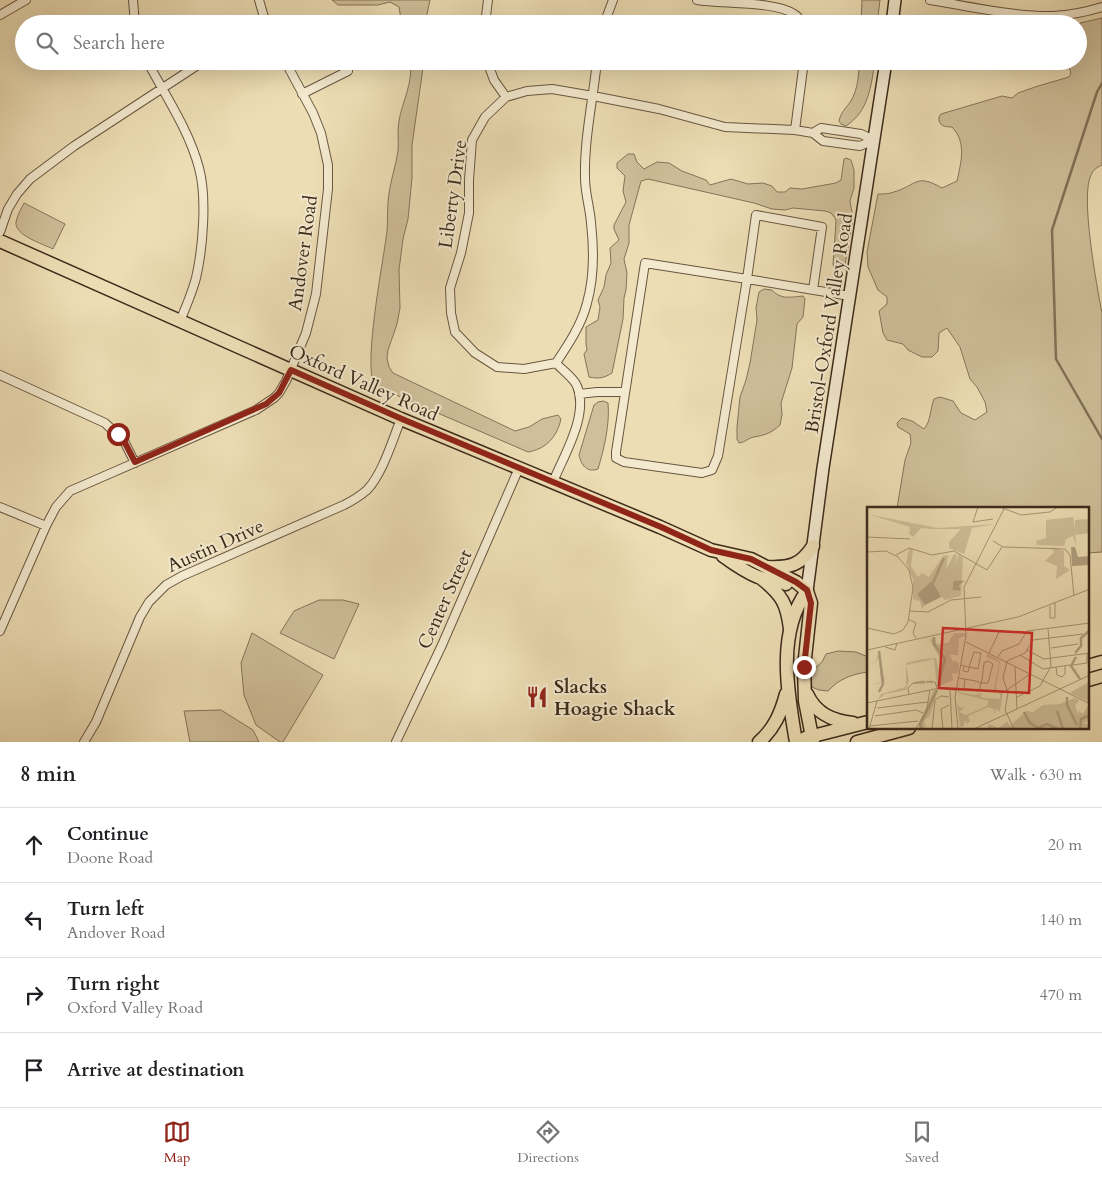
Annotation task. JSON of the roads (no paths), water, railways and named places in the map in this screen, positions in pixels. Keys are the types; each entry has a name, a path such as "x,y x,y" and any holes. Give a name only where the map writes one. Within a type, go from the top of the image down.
{"main road":[{"path":"893,15 895,0"},
{"name":"Bristol-Oxford Valley Road","path":"807,590 823,468 885,70"},
{"name":"Oxford Valley Road","path":"0,241 402,419 716,552 745,571 760,578 778,581 794,588 807,590"},
{"path":"768,567 786,567 794,564 807,555 813,546"},
{"name":"Oxford Valley Road","path":"716,552 751,559 796,582 807,590"},
{"path":"760,578 773,588 783,600 786,608 790,633 788,684 794,742 812,739 864,723"},
{"path":"790,633 799,601 807,590"},
{"path":"807,590 811,603 804,651 804,683 812,739"},
{"path":"804,683 810,702 816,710 834,720 864,723"},
{"path":"760,742 773,727 779,716 788,684"},
{"path":"861,741 902,730"}],"street":[{"path":"0,15 26,0"},
{"path":"133,0 134,15"},
{"path":"259,0 262,15"},
{"path":"486,15 488,0"},
{"path":"607,15 613,0"},
{"path":"697,0 782,8 796,15"},
{"path":"930,0 969,3 1038,15"},
{"path":"1059,15 1102,7"},
{"path":"152,70 191,146 202,180 203,224 198,262 192,292 180,321"},
{"path":"0,232 8,209 17,194 30,179 74,146 190,70"},
{"name":"Andover Road","path":"0,630 46,526 56,507 70,492 266,404 279,393 291,370 313,310 328,189 328,165 326,151 315,120 289,70"},
{"path":"302,94 348,70"},
{"path":"490,70 494,80 506,97"},
{"path":"553,482 579,419 581,404 577,384 556,363 572,338 587,303 593,267 591,223 585,173 587,126 596,70"},
{"path":"795,130 803,70"},
{"name":"Liberty Drive","path":"556,363 524,369 497,367 474,353 455,332 451,313 450,288 461,253 469,213 472,140 485,117 506,97 526,91 552,89 659,109 725,127 813,132"},
{"path":"821,128 861,134 874,140 860,146 823,141 813,132 821,128"},
{"path":"813,290 822,227 756,215 747,279 718,456 712,470 702,473 624,462 616,458 645,263 747,279 813,290 850,296"},
{"path":"0,375 105,423 124,441 135,462"},
{"path":"579,394 625,392"},
{"name":"Austin Drive","path":"84,742 96,722 140,617 156,594 166,585 182,576 344,506 359,497 380,471 402,419"},
{"name":"Center Street","path":"396,742 442,644 519,468"},
{"path":"0,507 46,526"}],"waterway":[{"path":"1102,83 1097,92 1052,230 1056,359 1102,439"}],"place":[{"name":"Slacks Hoagie Shack","path":"537,697"}]}
